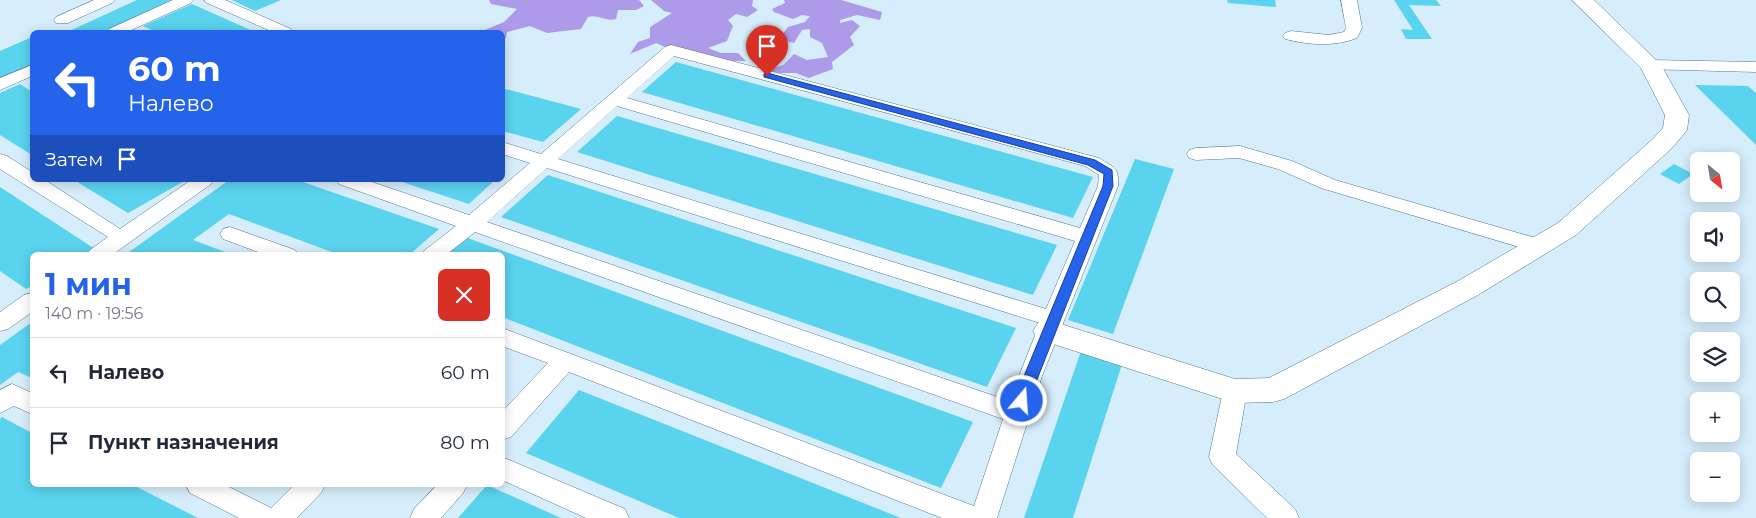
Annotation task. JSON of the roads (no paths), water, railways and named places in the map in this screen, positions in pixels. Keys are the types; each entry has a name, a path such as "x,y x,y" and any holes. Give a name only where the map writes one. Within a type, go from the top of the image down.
{"street":[{"path":"1051,325 1235,391 1273,390 1468,288 1539,246 1566,229 1662,144 1675,130 1678,115 1650,66 1582,0"}],"lane":[{"path":"62,20 107,0"},
{"path":"124,30 186,0"},
{"path":"212,0 280,30"},
{"path":"1291,36 1328,40 1342,39 1351,34 1354,28 1349,0"},
{"path":"436,252 472,224 671,50 1092,162 1109,173 1108,186 1030,376 983,518"},
{"path":"1650,66 1755,68"},
{"path":"0,85 30,72"},
{"path":"614,100 1087,236"},
{"path":"505,149 1051,325"},
{"path":"1196,154 1240,152 1286,165 1328,184 1539,246"},
{"path":"0,160 30,179"},
{"path":"34,182 111,231"},
{"path":"101,252 201,182"},
{"path":"352,182 1018,414"},
{"path":"230,234 280,252"},
{"path":"0,323 30,301"},
{"path":"505,337 973,518"},
{"path":"505,427 565,360"},
{"path":"1235,391 1222,457 1274,513"},
{"path":"0,403 12,394 30,403"},
{"path":"505,469 615,518"},
{"path":"203,487 265,518"},
{"path":"279,518 310,487"},
{"path":"424,518 452,487"}]}
